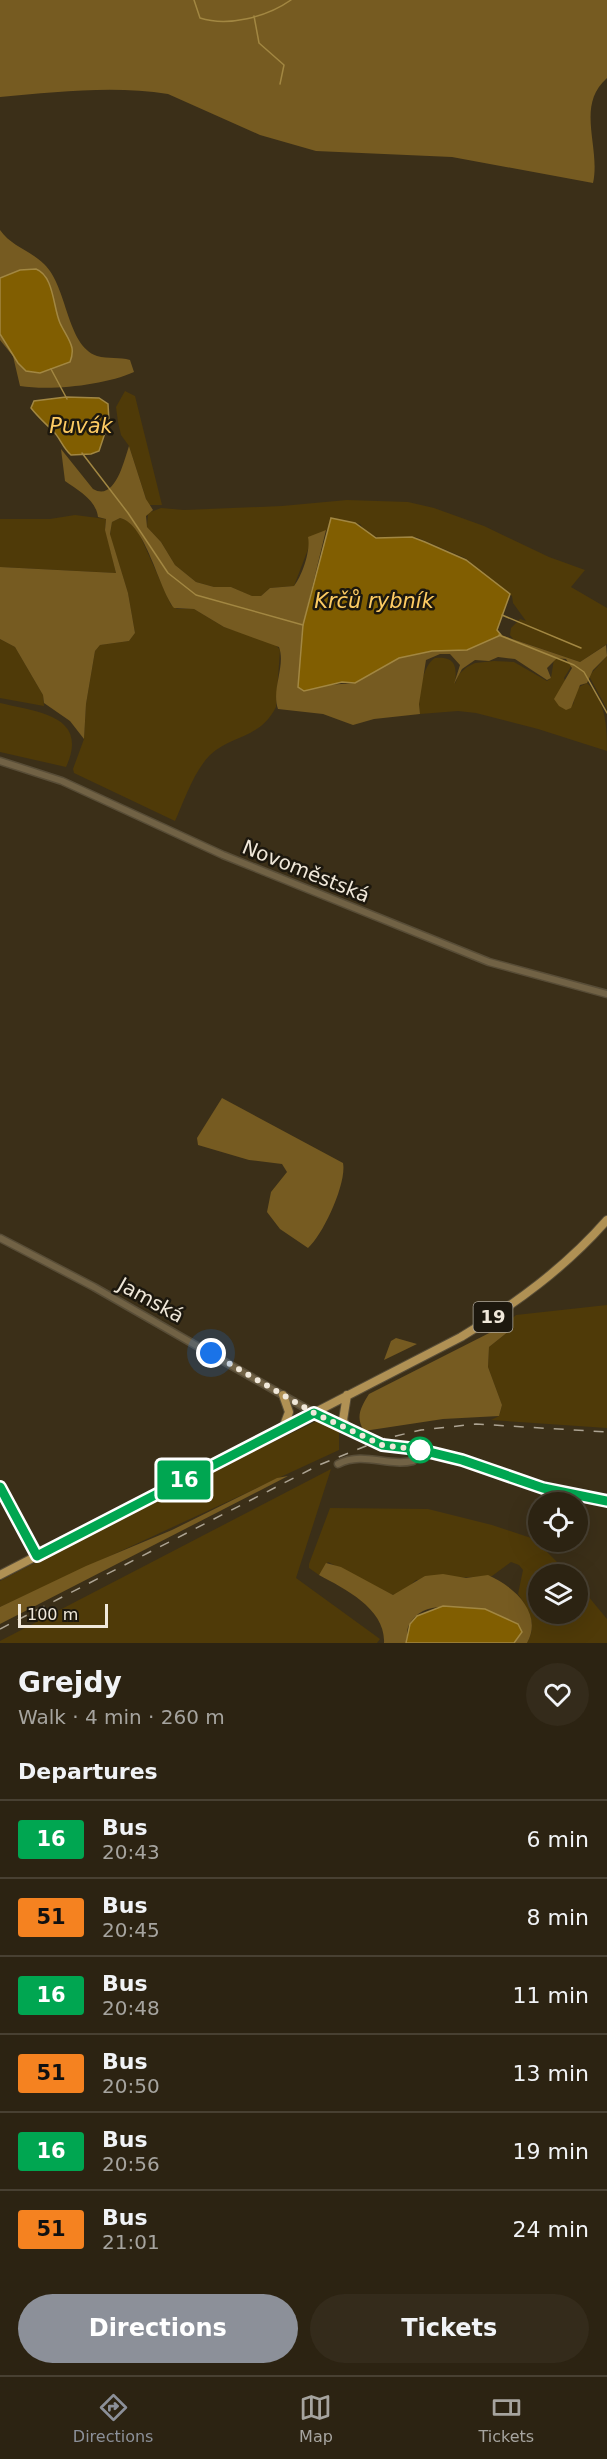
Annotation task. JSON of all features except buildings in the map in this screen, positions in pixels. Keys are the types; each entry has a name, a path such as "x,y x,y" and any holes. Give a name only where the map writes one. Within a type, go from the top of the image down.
{"main road":[{"name":"19","path":"0,1575 461,1337 513,1306 550,1277 607,1220"},
{"path":"282,1430 289,1412 283,1395"},
{"path":"347,1395 343,1420 347,1428"}],"street":[{"name":"Novoměstská","path":"0,761 62,781 223,855 489,962 607,994"},
{"name":"Jamská","path":"0,1238 104,1292 314,1413 382,1445 417,1449 462,1460 543,1488 607,1501"},
{"path":"338,1464 353,1458 368,1457 405,1463 413,1461 417,1449"},
{"path":"0,1487 37,1556"}],"shaded area":[{"path":"0,0 607,0 607,78 592,101 591,114 595,169 593,183 452,157 316,151 260,135 168,94 148,91 63,91 0,97"},
{"path":"0,230 10,240 39,259 52,274 73,328 87,350 97,356 130,360 134,372 122,377 78,386 47,388 20,386 13,356 0,340"},
{"path":"125,391 135,396 162,505 148,505 129,446 121,435 116,407"},
{"path":"129,446 146,499 153,510 146,516 147,527 161,542 175,565 196,582 214,587 231,587 252,596 261,596 270,588 294,586 305,563 308,537 326,530 303,625 299,687 355,683 399,658 432,651 467,650 501,635 580,662 606,645 607,656 593,670 587,683 580,685 571,708 566,710 554,699 572,668 566,659 557,658 547,668 551,678 547,680 515,659 498,657 489,661 475,660 462,669 454,684 460,665 450,654 440,654 426,660 419,704 420,714 374,719 353,725 323,714 278,709 276,694 281,662 279,647 224,627 194,609 174,608 137,532 129,523 120,518 112,522 110,534 128,593 135,633 129,641 100,645 95,651 86,704 84,739 70,721 44,703 43,695 15,647 0,639 0,567 116,573 105,530 106,519 98,517 94,505 65,481 61,449 93,489 101,492 113,485"},
{"path":"347,500 408,502 434,508 484,526 549,557 585,570 571,587 607,608 607,644 580,662 513,639 510,635 511,628 520,619 526,621 513,603 512,596 465,558 416,537 380,538 368,534 360,524 331,518 327,530 310,544 294,586 270,588 261,596 251,596 231,587 214,587 196,582 175,565 161,542 147,527 148,513 161,508 184,510 282,506"},
{"path":"75,515 106,519 105,527 116,573 0,567 0,519 50,519"},
{"path":"120,518 128,521 138,531 171,605 177,609 194,609 224,627 275,644 280,650 276,707 270,717 254,731 228,743 210,755 194,778 175,821 74,773 73,769 84,739 86,704 95,651 100,645 129,641 135,633 128,593 110,535 112,522"},
{"path":"0,639 15,647 43,695 44,706 0,698"},
{"path":"607,656 607,709 589,676"},
{"path":"435,658 447,659 454,664 455,684 459,674 467,667 475,663 494,661 514,662 547,681 551,678 554,659 561,658 572,665 564,678 573,705 577,688 587,683 602,706 606,724 607,751 538,729 476,713 458,711 420,714 419,700 424,675 430,662"},
{"path":"0,703 43,713 65,726 71,736 72,750 66,767 0,752"},
{"path":"222,1098 343,1163 341,1183 333,1208 327,1221 308,1248 280,1229 267,1212 271,1192 287,1172 282,1164 249,1160 198,1145 197,1138"},
{"path":"607,1305 607,1428 491,1420 499,1416 502,1405 488,1367 489,1347 509,1331 505,1325 516,1315"},
{"path":"505,1325 509,1331 489,1347 488,1367 502,1405 499,1416 443,1419 364,1431 360,1417 369,1394"},
{"path":"396,1338 417,1344 384,1360 391,1341"},
{"path":"317,1421 339,1431 339,1450 0,1607 0,1581 190,1482"},
{"path":"331,1469 296,1578 380,1639 377,1643 0,1643 0,1641"},
{"path":"288,1476 0,1624 0,1607 86,1566 172,1530 277,1478"},
{"path":"330,1508 428,1509 492,1525 528,1537 528,1552 547,1552 559,1564 528,1564 528,1610 518,1594 523,1570 519,1565 511,1562 492,1576 416,1580 404,1591 393,1595 328,1562 319,1575 309,1568"},
{"path":"326,1563 341,1567 393,1595 425,1576 443,1574 466,1578 488,1575 507,1586 523,1602 528,1610 528,1624 532,1624 531,1632 527,1643 514,1643 522,1632 463,1610 447,1607 432,1608 419,1614 409,1625 406,1643 384,1643 383,1631 371,1610 352,1594 319,1575"},
{"path":"588,1596 607,1619 607,1643 527,1643 532,1624 588,1624"}],"water":[{"path":"36,269 42,273 50,285 58,316 72,348 70,362 40,373 26,371 18,363 0,334 0,278 20,270"},
{"name":"Puvák","path":"66,397 99,398 108,404 109,421 99,451 91,454 71,455 55,433 31,408 34,401"},
{"name":"Krčů rybník","path":"331,518 355,523 376,538 412,537 466,560 510,594 497,630 501,635 467,650 432,651 399,658 355,683 342,682 304,691 298,687 303,625"},
{"path":"443,1606 485,1609 518,1624 522,1632 514,1643 406,1643 410,1624 417,1616"}],"waterway":[{"path":"194,0 200,18 211,21 235,21 259,16 291,0"},
{"path":"254,16 259,43 284,65 280,84"},
{"path":"51,369 67,399"},
{"path":"82,453 128,513 168,573 196,595 303,625"},
{"path":"502,615 581,648"},
{"path":"499,635 574,665 584,672 607,713"}],"railway":[{"path":"0,1629 319,1465 383,1439 421,1430 476,1424 607,1432"}],"bus line":[{"name":"16","path":"0,1487 37,1556 314,1413 390,1448 417,1449 462,1460 543,1488 607,1501"}],"route":[{"path":"211,1353 314,1413 382,1445 390,1448 420,1450"}]}
